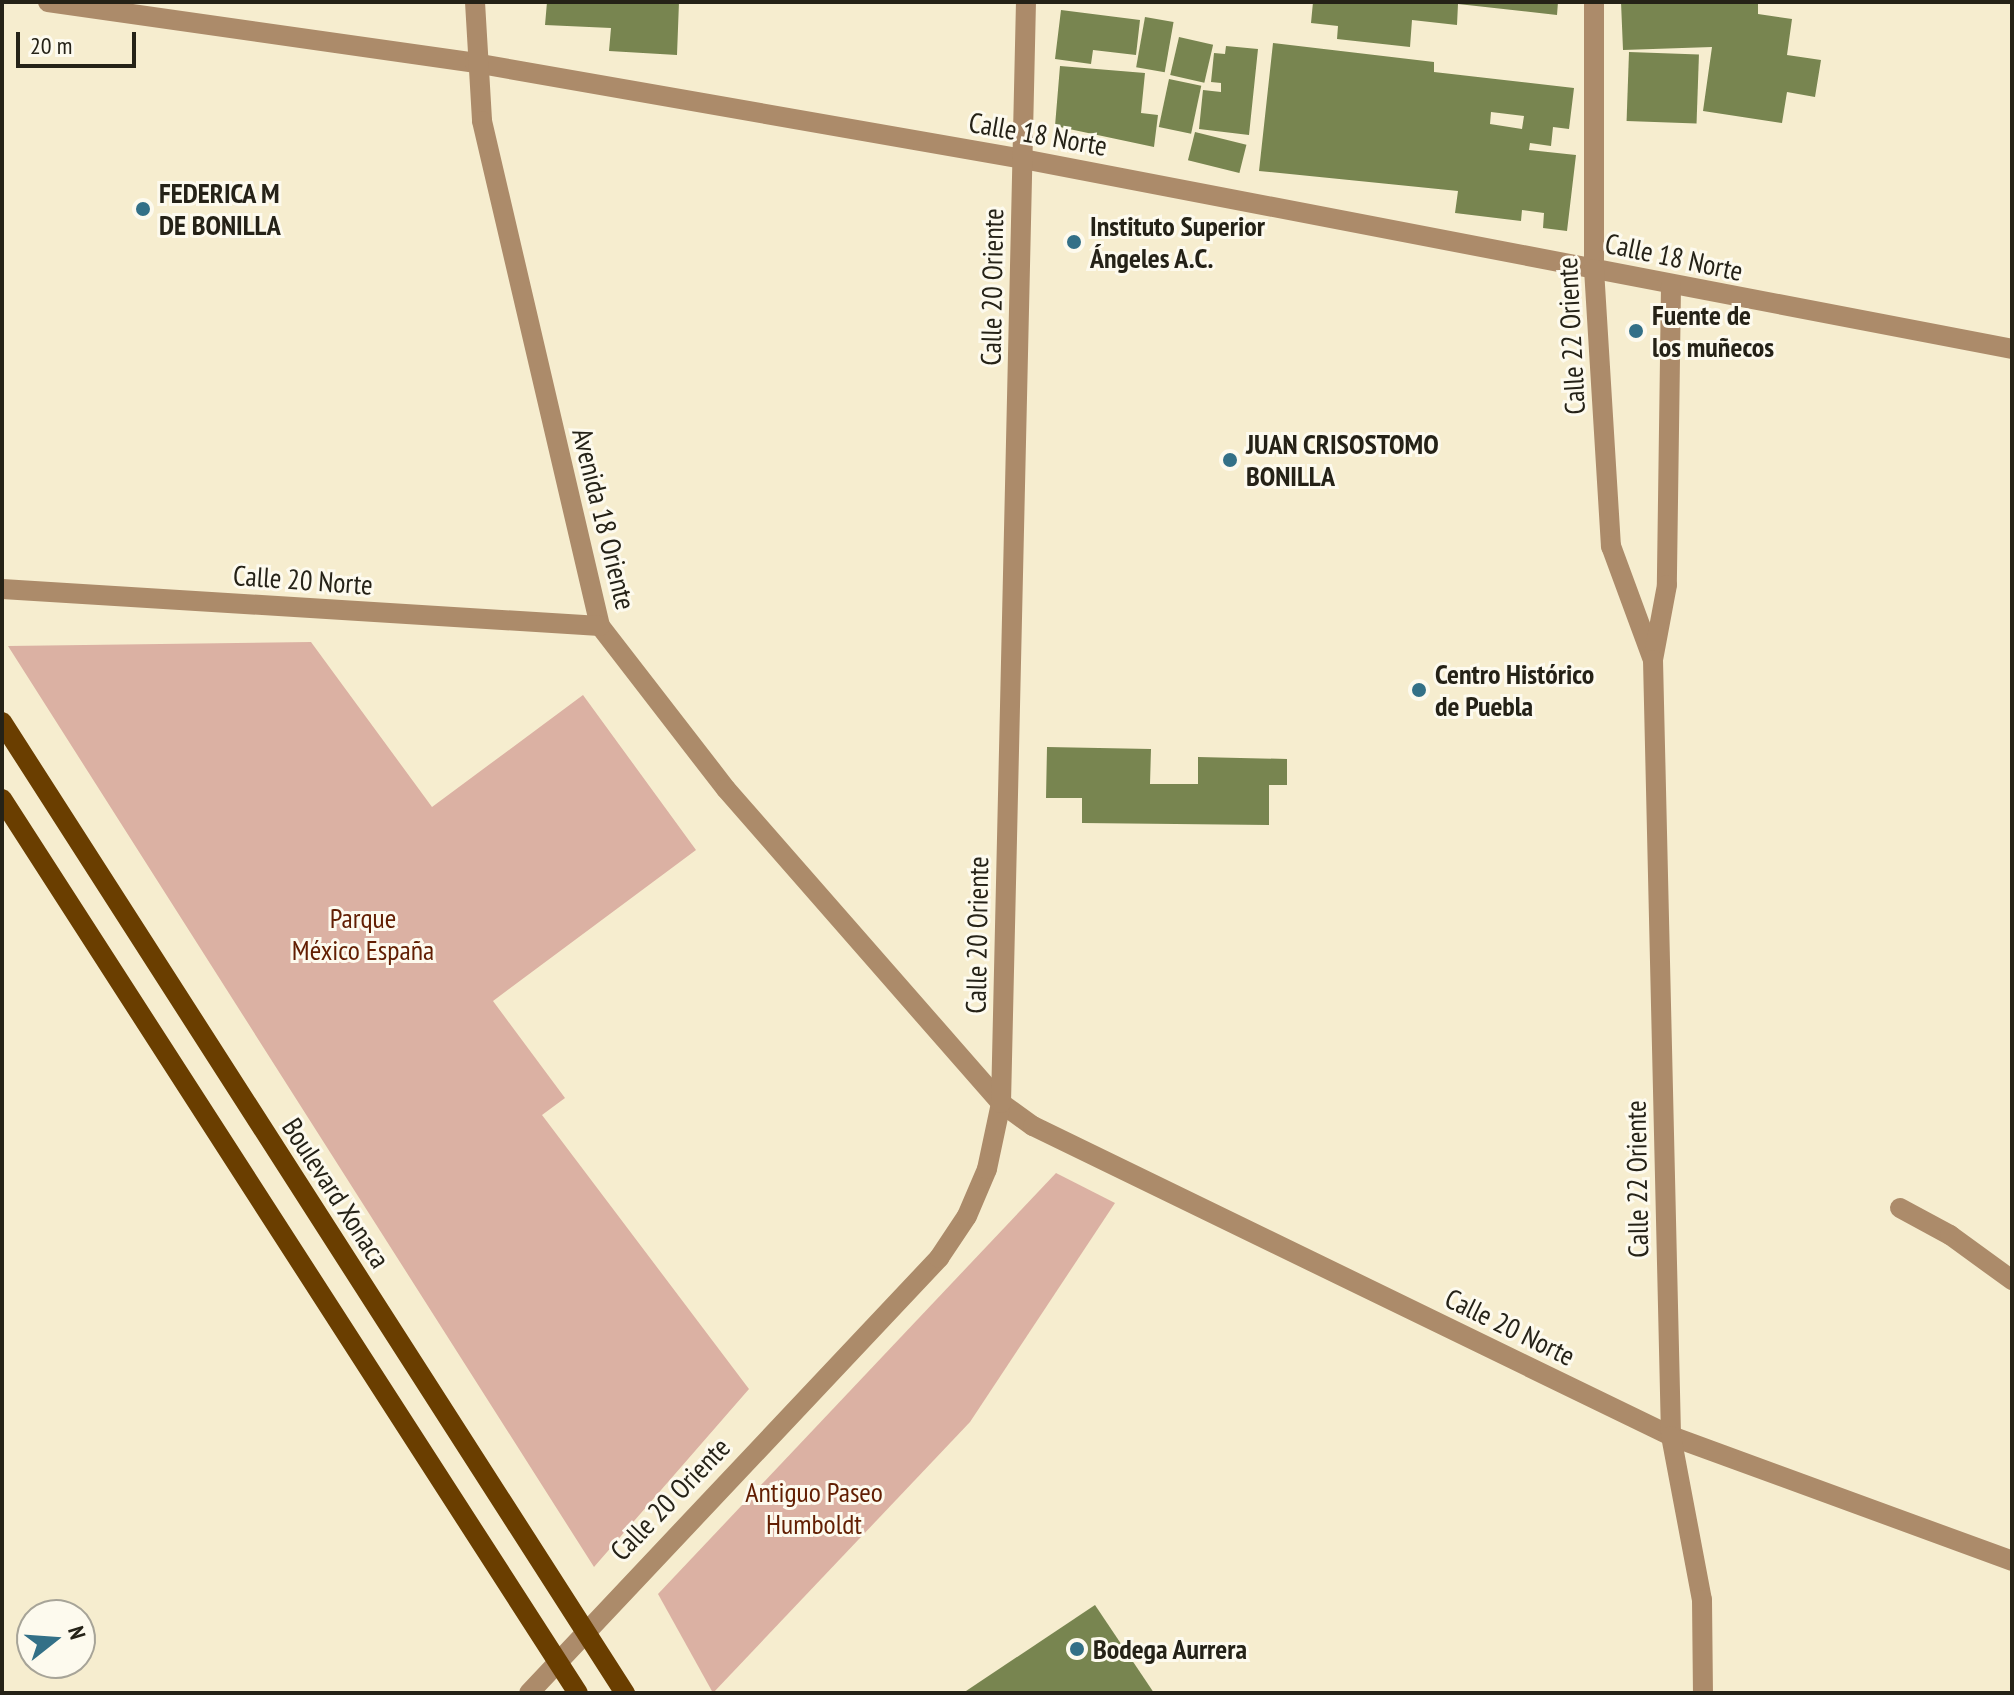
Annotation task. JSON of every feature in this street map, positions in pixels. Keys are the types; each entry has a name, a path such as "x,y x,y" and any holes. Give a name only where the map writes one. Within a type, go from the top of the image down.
{"main road":[{"name":"Boulevard Xonaca","path":"2,722 625,1693"},
{"path":"2,799 578,1693"}],"street":[{"name":"Calle 18 Norte","path":"48,2 475,63 1023,159 1671,286 2012,349"},
{"name":"Avenida 18 Oriente","path":"475,2 475,63 482,121 600,626 726,789 1001,1103"},
{"name":"Calle 20 Oriente","path":"529,1693 584,1630 939,1258 967,1216 987,1169 1001,1103 1026,2"},
{"name":"Calle 22 Oriente","path":"1594,2 1594,269 1611,546 1653,660"},
{"name":"Calle 22 Oriente","path":"1671,286 1667,585 1653,660 1671,1436 1702,1600 1703,1693"},
{"name":"Calle 20 Norte","path":"2,589 600,626"},
{"name":"Calle 20 Norte","path":"1001,1103 1033,1126 1671,1436 2012,1561"},
{"path":"1900,1208 1950,1235 2012,1280"}],"green space":[{"name":"Parque México España","path":"311,642 432,807 583,695 696,850 493,1001 565,1098 542,1115 749,1389 594,1567 8,646"},
{"name":"Antiguo Paseo Humboldt","path":"1056,1173 1115,1203 970,1422 713,1693 658,1594"}],"building":[{"path":"547,2 679,2 677,55 609,51 611,28 545,25"},
{"path":"1313,2 1558,2 1557,15 1458,4 1457,25 1412,20 1410,47 1337,39 1338,26 1311,23"},
{"path":"1621,2 1758,2 1758,14 1792,19 1787,55 1821,60 1815,97 1787,92 1782,123 1703,111 1712,47 1623,50"},
{"path":"1061,10 1140,20 1136,55 1093,50 1091,64 1055,59"},
{"path":"1145,17 1174,22 1165,72 1136,67"},
{"path":"1179,37 1213,45 1204,83 1170,75"},
{"path":"1273,43 1434,62 1434,72 1574,88 1569,129 1553,127 1551,146 1530,143 1529,150 1576,155 1567,231 1543,228 1544,213 1522,210 1521,221 1455,213 1458,191 1259,171","holes":["1491,112 1524,116 1522,129 1490,124"]},
{"path":"1226,46 1258,49 1249,135 1199,129 1203,90 1221,92 1221,83 1211,82 1214,53 1225,54"},
{"path":"1629,52 1699,54 1697,123 1627,121"},
{"path":"1060,66 1145,73 1141,113 1158,115 1154,147 1055,126"},
{"path":"1169,79 1201,86 1191,134 1159,127"},
{"path":"1195,132 1246,145 1239,173 1188,160"},
{"path":"1047,747 1151,749 1150,784 1198,784 1198,757 1287,759 1287,785 1269,785 1269,825 1082,823 1082,798 1046,798"},
{"name":"Bodega Aurrera","path":"1095,1605 1154,1693 963,1693"}],"place":[{"name":"FEDERICA M DE BONILLA","path":"143,209"},
{"name":"Instituto Superior Ángeles A.C.","path":"1074,242"},
{"name":"Fuente de los muñecos","path":"1636,331"},
{"name":"JUAN CRISOSTOMO BONILLA","path":"1230,460"},
{"name":"Centro Histórico de Puebla","path":"1419,690"},
{"name":"Bodega Aurrera","path":"1077,1649"}]}
